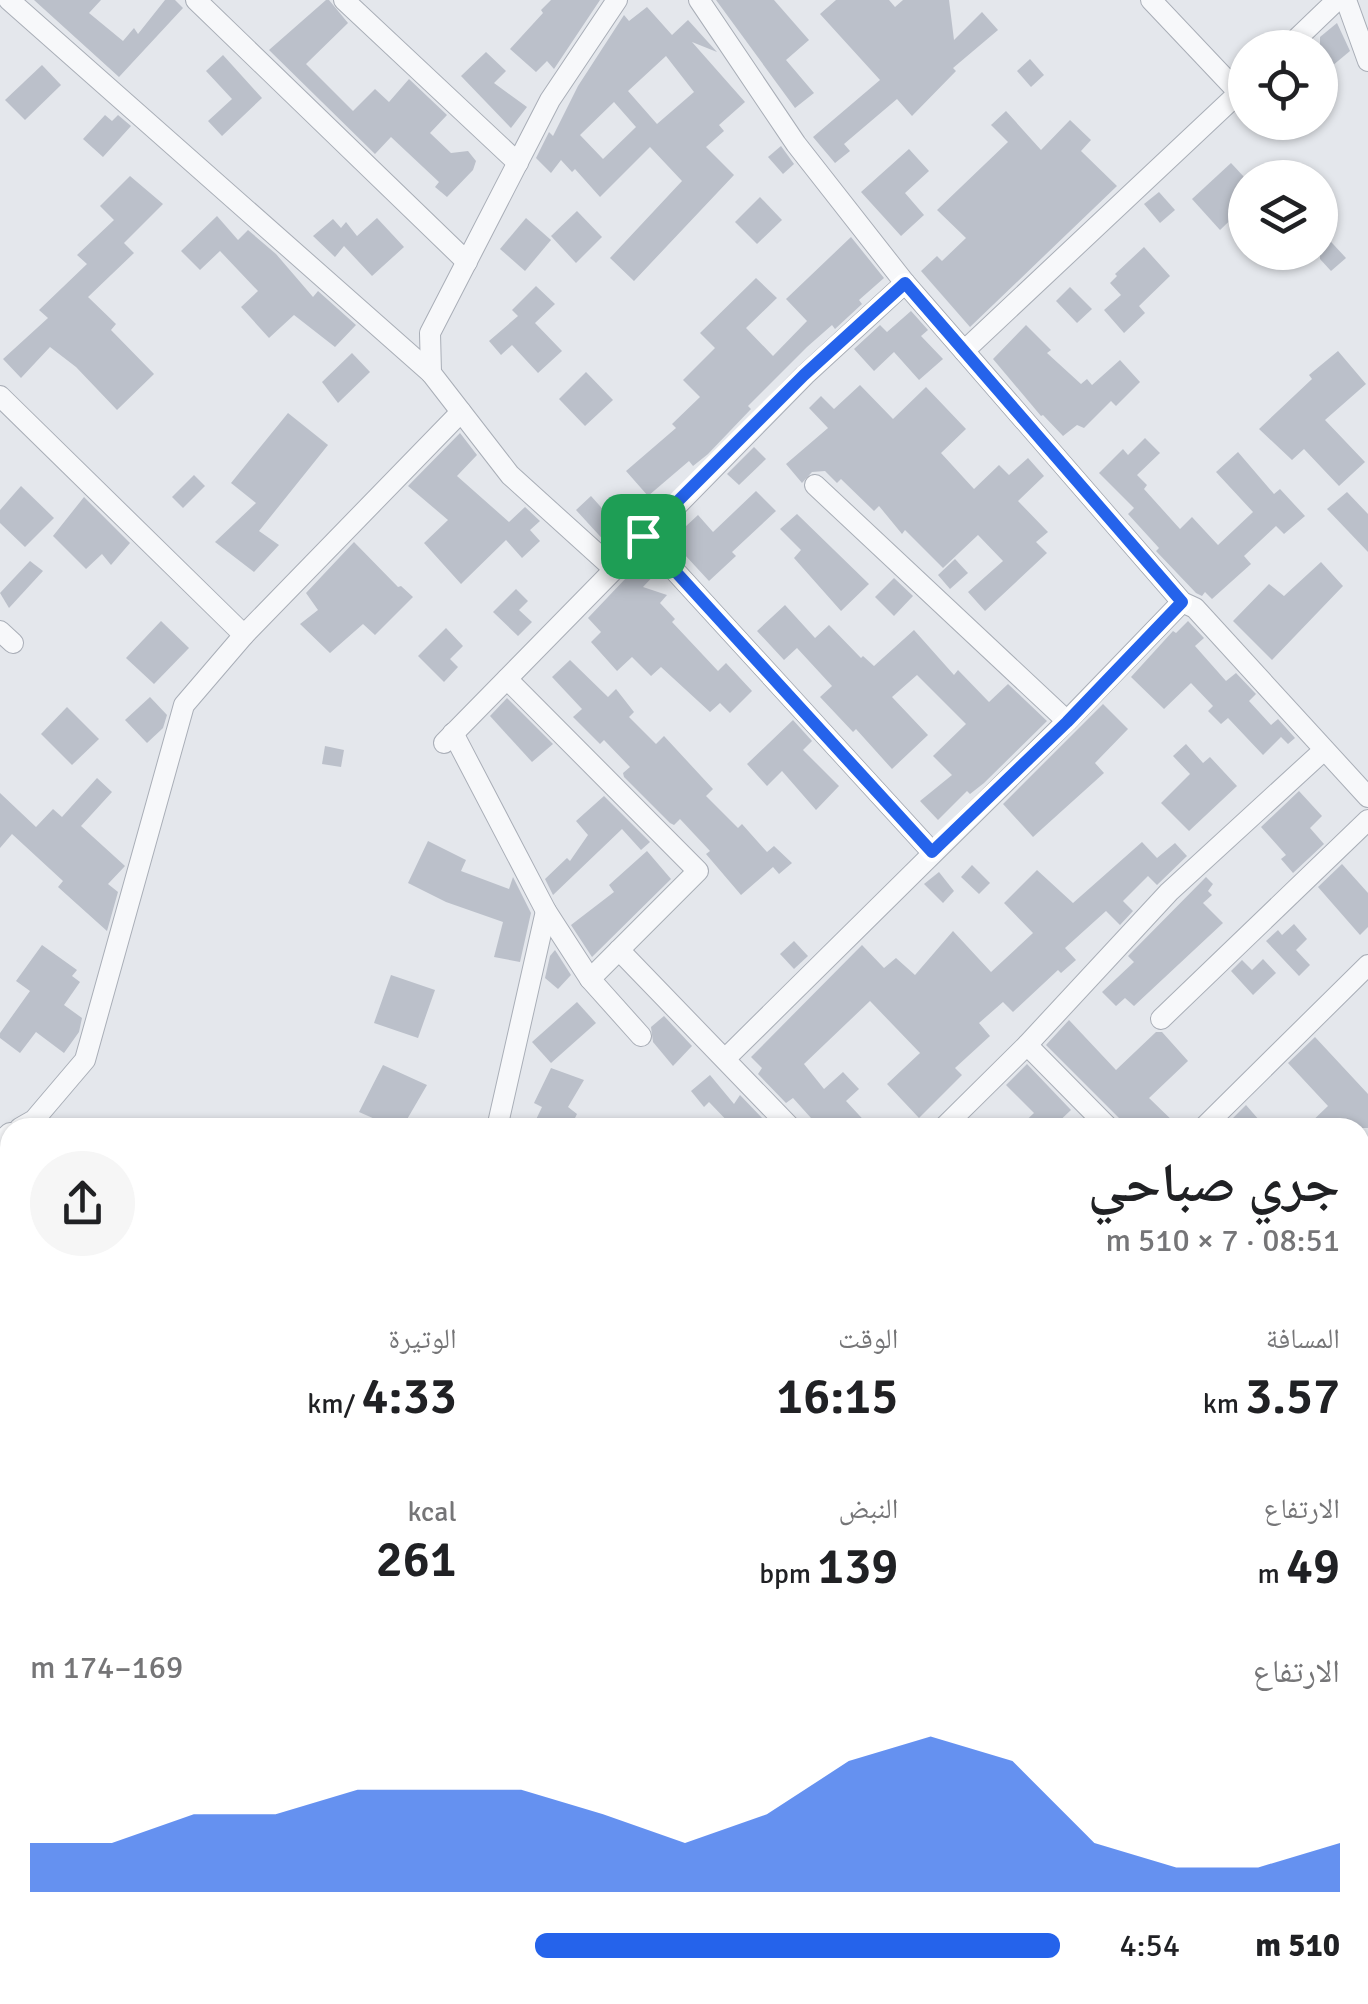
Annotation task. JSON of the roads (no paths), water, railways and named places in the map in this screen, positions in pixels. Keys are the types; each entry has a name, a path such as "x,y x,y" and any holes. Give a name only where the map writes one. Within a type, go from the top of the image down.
{"street":[{"path":"9,0 431,373 510,475 614,569"},
{"path":"196,0 466,262"},
{"path":"344,0 518,163"},
{"path":"431,373 430,333 550,100 617,0"},
{"path":"699,0 796,144 905,283 1182,602 1195,608 1368,797"},
{"path":"1152,0 1228,76"},
{"path":"1306,30 1338,0"},
{"path":"1346,0 1368,61"},
{"path":"964,351 1228,103"},
{"path":"641,1036 590,979 546,911 449,738 804,375 905,283"},
{"path":"0,396 244,635"},
{"path":"28,1118 84,1060 184,705 244,635 461,412"},
{"path":"815,485 1067,722"},
{"path":"643,536 932,852"},
{"path":"725,1059 1067,722 1182,602"},
{"path":"507,679 698,871 590,979"},
{"path":"953,1118 1169,892 1324,750"},
{"path":"1161,1020 1368,820"},
{"path":"499,1118 546,911"},
{"path":"619,950 781,1118"},
{"path":"1213,1118 1368,965"},
{"path":"1027,1045 1100,1118"}]}
